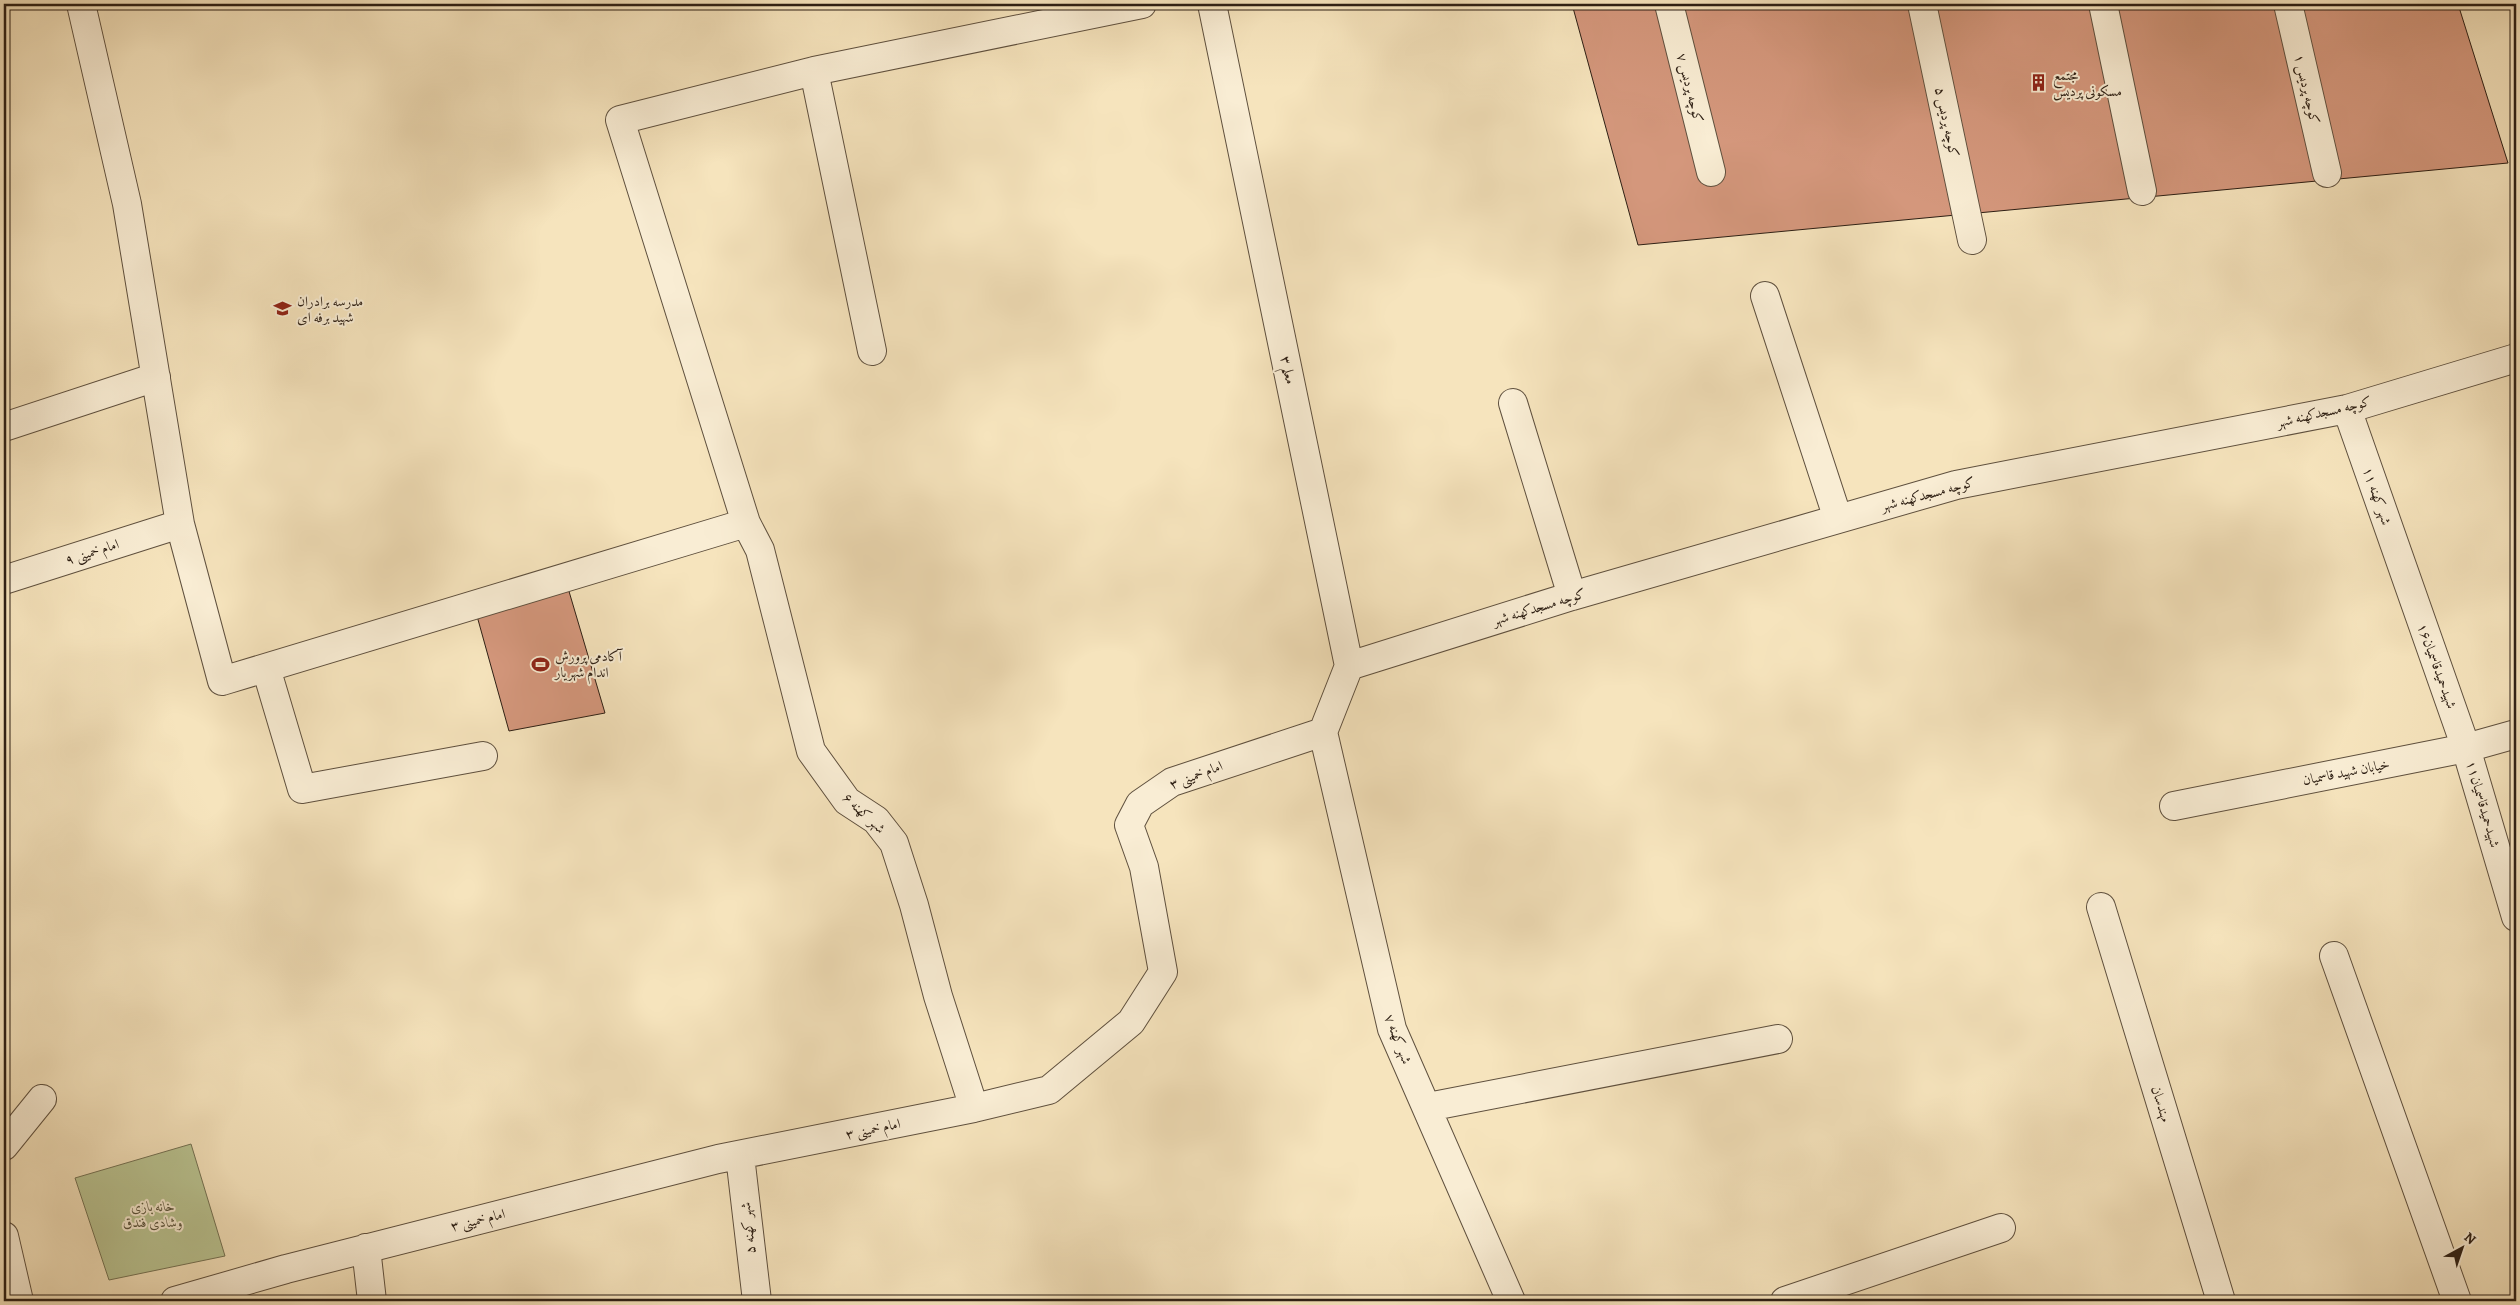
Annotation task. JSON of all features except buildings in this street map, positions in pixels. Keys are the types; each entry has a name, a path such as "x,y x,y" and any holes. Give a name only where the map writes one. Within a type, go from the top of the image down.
{"street":[{"path":"81,4 127,204 180,524 222,681 746,523"},
{"path":"872,351 814,71 1142,4"},
{"name":"معلم ۳","path":"1212,4 1349,666"},
{"name":"کوچه پردیس ۷","path":"1669,4 1711,172"},
{"name":"کوچه پردیس ۵","path":"1922,4 1972,240"},
{"path":"2103,4 2142,191"},
{"name":"کوچه پردیس ۱","path":"2288,4 2327,173"},
{"name":"شهر کهنه ۶","path":"814,71 620,120 746,523 760,550 811,751 847,801 876,820 894,843 914,905 938,996 974,1108"},
{"path":"1765,296 1838,519"},
{"name":"کوچه مسجدکهنه شهر","path":"1349,666 1572,596 1956,485 2347,409 2516,358"},
{"path":"4,427 156,377"},
{"path":"1512,402 1572,596"},
{"name":"شهر کهنه ۱۱","path":"2347,409 2408,584"},
{"name":"امام خمینی ۹","path":"4,580 180,524"},
{"name":"شهیدحمیدقاسمیان۱۶","path":"2408,584 2466,748"},
{"path":"1323,732 1349,666"},
{"path":"266,668 302,789 483,756"},
{"name":"امام خمینی ۳","path":"174,1301 366,1248 718,1159 974,1108 1048,1090 1131,1022 1163,972 1144,866 1129,825 1140,804 1172,782 1323,732"},
{"name":"شهر کهنه ۷","path":"1323,732 1392,1029 1428,1107 1511,1301"},
{"name":"خیابان شهید قاسمیان","path":"2174,806 2466,748 2516,734"},
{"name":"شهیدحمیدقاسمیان۱۱","path":"2466,748 2516,917"},
{"name":"مهندسان","path":"2101,907 2220,1301"},
{"path":"2334,956 2457,1301"},
{"path":"1428,1107 1778,1039"},
{"path":"4,1146 42,1099"},
{"name":"شهر کهنه ۵","path":"740,1156 757,1301"},
{"path":"1785,1301 2001,1228"},
{"path":"4,1236 18,1301"},
{"path":"366,1248 372,1301"}],"green space":[{"name":"خانه بازی وشادی فندق","path":"191,1144 225,1256 109,1280 75,1178"}],"place":[{"name":"مجتمع مسکونی پردیس","path":"2039,83"},
{"name":"مدرسه برادران شهید برفه ای","path":"283,309"},
{"name":"آکادمی پرورش اندام شهریار","path":"541,664"}]}
